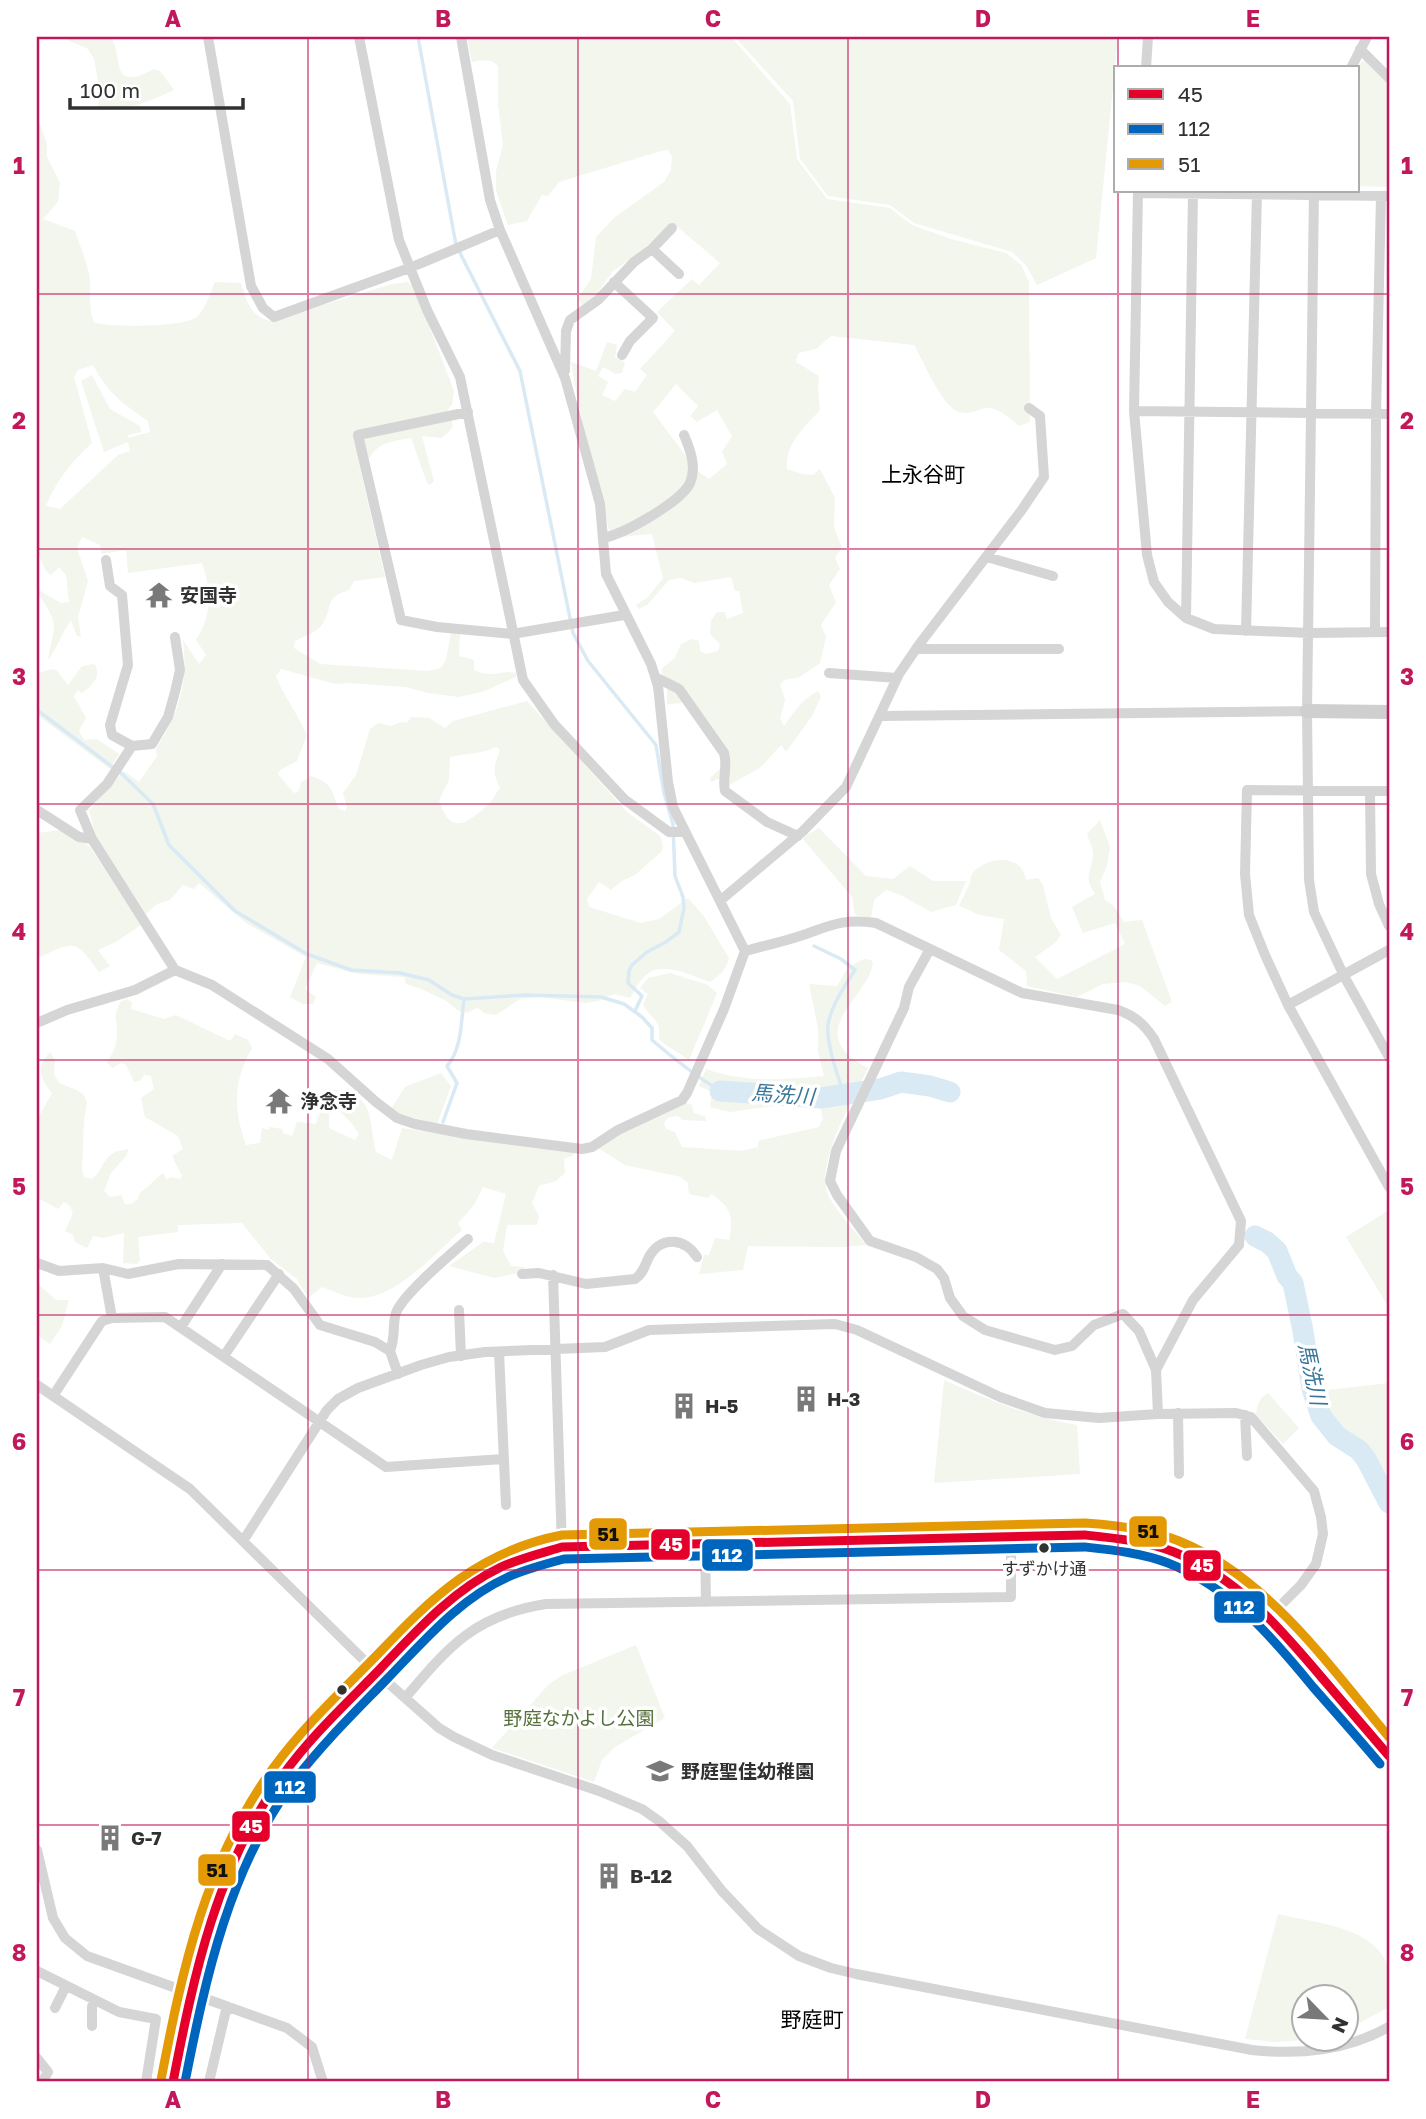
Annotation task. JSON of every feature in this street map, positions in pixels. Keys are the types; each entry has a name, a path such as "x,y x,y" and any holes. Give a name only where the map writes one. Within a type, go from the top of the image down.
{"street":[{"path":"208,37 251,286 264,308 274,317 412,267 500,230"},
{"path":"359,37 399,240 427,310 460,377 523,680 554,724 624,799 668,832 683,832"},
{"path":"132,746 112,776 80,810 92,839 175,970 212,985 328,1059 397,1118 415,1124 491,1138 582,1149 592,1147 618,1130 682,1100 695,1077 745,951 722,900 683,832 673,807 658,686 606,575 600,504 565,378 500,230 490,200 461,37"},
{"path":"1146,66 1148,37"},
{"path":"1352,66 1367,37"},
{"path":"1360,49 1389,78"},
{"path":"1375,632 1376,414 1385,196 1315,192 1138,192 1134,411 1147,555 1154,582 1168,602 1186,618 1214,629 1309,633 1389,632"},
{"path":"1315,192 1307,711 1309,880 1314,912 1344,976 1389,1057"},
{"path":"1186,618 1193,193"},
{"path":"1246,631 1257,193"},
{"path":"565,378 566,331 570,320 598,300 634,262 652,249 672,228"},
{"path":"652,249 679,274"},
{"path":"614,282 653,318 630,341 622,355"},
{"path":"722,900 798,836 846,787 897,678 1044,477 1040,416 1029,408"},
{"path":"1134,411 1389,414"},
{"path":"468,412 358,435 401,620 437,627 512,634 624,615"},
{"path":"603,538 615,535 649,517 680,495 690,483 693,467 690,448 684,435"},
{"path":"987,557 1054,576"},
{"path":"106,559 110,586 122,595 128,665 110,725 112,735 132,746 152,744 167,717 180,670 175,637"},
{"path":"916,649 1059,649"},
{"path":"829,673 897,678"},
{"path":"655,677 679,689 724,753 727,763 723,784 725,791 766,822 798,836"},
{"path":"881,716 1389,712"},
{"path":"1389,791 1247,790 1245,874 1249,915 1288,1005 1385,1171 1389,1187"},
{"path":"1370,791 1371,874 1379,904 1389,926"},
{"path":"37,810 79,837 92,839"},
{"path":"745,951 827,925 855,920 876,923 1022,993 1118,1010 1143,1023 1154,1039 1241,1221 1242,1232 1239,1245 1193,1300 1156,1370"},
{"path":"930,949 909,987 904,1008 836,1151 830,1181 870,1241 916,1257 937,1269 944,1278 950,1298 963,1316 985,1330 1055,1350 1072,1346 1094,1325 1124,1314 1139,1331 1156,1370 1158,1414"},
{"path":"1288,1005 1389,950"},
{"path":"37,1023 67,1010 135,990 175,970"},
{"path":"398,1374 390,1350 395,1338 396,1314 431,1272 468,1239"},
{"path":"522,1274 552,1275 586,1284 635,1279 640,1276 651,1253 669,1242 679,1241 690,1247 697,1256"},
{"path":"37,1263 59,1271 103,1268 128,1274 179,1264 267,1265 295,1289 320,1325 375,1342 390,1350"},
{"path":"181,1327 222,1264"},
{"path":"103,1268 111,1318"},
{"path":"224,1356 279,1274"},
{"path":"552,1275 562,1547"},
{"path":"459,1310 461,1356"},
{"path":"53,1396 102,1321 111,1318 165,1317 386,1467 503,1460"},
{"path":"243,1541 320,1421 338,1399 358,1388 449,1357 485,1352 605,1346 649,1331 835,1324 857,1330 1000,1397 1045,1413 1090,1418 1236,1413 1251,1418 1314,1491 1323,1534 1316,1564 1301,1585 1270,1616"},
{"path":"499,1352 506,1505"},
{"path":"37,1385 190,1489 377,1673 439,1728 470,1745 642,1809 687,1846 748,1920 771,1939 799,1956 856,1974 1252,2050 1318,2052 1372,2036 1389,2027"},
{"path":"1178,1413 1179,1474"},
{"path":"1245,1415 1247,1456"},
{"path":"173,2082 200,1950 223,1881 258,1811 284,1774 316,1735 439,1607 473,1581 507,1563 562,1547 1085,1535 1115,1538 1160,1548 1202,1565 1255,1601 1389,1756"},
{"path":"405,1698 454,1643 476,1626 503,1614 546,1604 1012,1597 1011,1537"},
{"path":"705,1544 706,1602"},
{"path":"37,1850 53,1918 65,1938 87,1956 287,2028 312,2047 323,2082"},
{"path":"37,1971 119,2012 156,2019 146,2082"},
{"path":"55,2008 66,1986"},
{"path":"92,2026 94,2000"},
{"path":"209,2082 228,2007"},
{"path":"37,2058 48,2072 42,2082"}],"green space":[{"path":"61,37 111,37 120,70 124,75 139,76 154,69 160,71 174,90 137,105 98,110 100,91 94,59 88,49"},
{"path":"467,37 731,37 790,104 797,159 827,199 890,208 912,225 951,239 1006,253 1021,265 1029,282 1030,422 1019,426 994,409 962,413 951,407 939,391 914,345 831,336 816,349 798,353 796,362 819,376 820,410 792,444 787,469 813,475 820,469 835,498 834,528 842,547 835,558 840,569 829,585 836,602 821,625 826,637 820,663 798,678 787,679 780,684 785,700 780,718 784,726 807,698 818,691 821,697 812,716 786,752 781,745 760,768 727,786 720,778 711,782 710,778 723,766 724,759 683,703 667,704 667,687 661,669 675,658 681,644 692,639 699,641 700,651 706,654 718,651 720,644 710,634 711,621 717,612 725,612 727,619 743,613 739,591 735,591 731,577 694,583 681,578 669,580 647,605 639,609 636,605 648,597 663,578 652,534 619,537 609,530 571,362 596,371 607,342 617,345 615,357 625,362 622,373 616,374 603,367 598,376 608,382 602,395 615,401 625,389 635,392 647,375 640,369 675,331 657,312 692,279 699,285 720,263 673,223 644,250 613,271 593,299 582,305 578,298 591,279 596,237 615,217 664,182 671,170 672,157 668,150 661,151 559,182 548,196 542,195 527,221 508,225 496,191 496,171 503,145 498,104 498,66 483,60 472,62","holes":["676,384 698,406 690,416 697,422 717,410 732,436 722,452 727,464 709,479 697,471 653,412"]},
{"path":"735,37 1118,37 1096,258 1037,285 1026,265 1012,252 914,223 890,205 828,196 800,159 793,101"},
{"path":"1362,61 1367,61 1389,82 1389,187 1360,186 1360,66"},
{"path":"37,116 47,144 47,157 60,183 58,202 43,219 75,231 89,274 91,312 95,323 149,326 191,320 201,312 215,282 241,283 253,312 270,321 392,284 408,282 415,289 454,391 452,405 448,409 453,426 441,438 422,436 434,481 430,485 411,438 385,444 370,456 361,472 385,577 354,581 349,590 333,599 321,626 295,641 294,648 320,664 428,671 441,668 446,659 451,633 460,634 459,656 474,660 474,670 487,674 516,673 516,677 482,692 459,697 406,687 335,684 281,669 276,676 307,735 297,761 280,770 278,774 294,793 299,791 301,782 311,776 323,781 330,788 339,809 345,811 347,807 343,793 356,775 370,729 378,723 391,726 400,722 407,723 411,717 429,718 445,728 453,721 527,701 627,812 660,836 663,845 662,851 635,875 611,890 599,882 587,899 589,907 641,923 659,919 688,898 703,915 729,958 720,974 710,982 677,971 660,969 644,977 630,998 614,994 585,1003 540,997 520,999 496,1015 484,1013 478,1008 468,1012 459,1011 448,1002 406,984 404,977 358,974 317,963 305,989 316,997 313,1004 303,1004 290,997 306,957 246,923 199,883 194,889 183,885 170,900 157,904 146,914 97,840 89,810 124,771 139,782 157,756 156,749 171,722 183,684 183,640 199,664 206,655 196,640 208,612 208,584 202,563 128,573 126,550 102,554 100,545 82,537 77,548 88,581 78,617 81,637 77,636 71,621 48,660 54,625 37,589 61,603 69,602 66,575 59,567 51,575 46,571 37,552 37,319 40,307 37,300","holes":["93,365 117,397 148,421 150,432 128,438 128,435 141,432 140,426 110,409 92,375 81,381 104,452 128,442 130,451 118,455 60,509 46,506 65,472 92,443 74,377 78,370","496,747 500,750 495,769 500,788 489,804 472,818 465,822 453,822 443,811 439,800 449,780 450,757"]},
{"path":"94,664 97,672 95,681 81,693 78,690 74,696 86,718 79,731 84,740 97,739 119,754 110,769 37,715 37,673 55,670 68,685 82,666"},
{"path":"1100,820 1110,847 1100,882 1105,900 1114,906 1124,922 1142,920 1172,1002 1165,1006 1140,986 1126,982 1103,984 1077,997 1027,986 1026,971 999,950 1004,919 980,915 959,906 970,884 971,875 978,868 994,861 1011,861 1023,871 1026,880 1038,878 1043,885 1051,918 1061,935 1055,943 1035,957 1057,979 1125,944 1115,923 1083,933 1072,907 1095,894 1089,879 1093,854 1087,834"},
{"path":"819,828 866,876 893,879 910,866 933,881 966,881 956,905 931,912 886,890 874,900 871,918 855,915 852,897 802,838"},
{"path":"61,830 90,847 141,925 116,942 98,950 110,966 99,972 85,953 74,946 40,957 37,964 37,833"},
{"path":"864,959 871,960 873,964 842,1017 838,1030 839,1042 849,1055 868,1068 837,1131 826,1167 826,1183 832,1203 866,1245 748,1246 743,1270 699,1274 704,1255 709,1255 715,1238 729,1240 731,1219 727,1208 712,1194 708,1198 689,1194 688,1183 681,1177 625,1165 598,1148 630,1128 687,1103 692,1105 694,1113 706,1117 706,1121 669,1117 664,1123 666,1129 675,1132 682,1147 742,1151 758,1147 758,1141 819,1127 823,1118 820,1107 779,1105 730,1112 710,1107 712,1092 699,1086 706,1069 750,1078 824,1076 809,984 837,986 848,967"},
{"path":"670,973 708,985 717,993 689,1060 663,1043 659,1038 657,1022 643,1004 648,994 640,988 648,978"},
{"path":"127,999 132,1002 131,1009 164,1019 176,1015 230,1041 235,1034 248,1040 252,1048 241,1072 237,1095 239,1119 246,1145 260,1143 262,1128 282,1129 283,1133 292,1136 297,1122 316,1124 328,1089 343,1092 362,1101 370,1116 376,1152 392,1160 402,1128 575,1152 564,1159 565,1173 556,1181 539,1186 532,1203 539,1216 537,1225 507,1225 503,1251 511,1266 524,1267 523,1272 494,1278 449,1266 483,1242 494,1243 506,1194 483,1187 474,1205 458,1223 462,1230 427,1262 387,1291 359,1298 322,1287 308,1298 297,1279 271,1259 242,1223 178,1225 178,1232 138,1237 140,1261 137,1264 123,1263 124,1233 103,1238 93,1236 87,1248 75,1242 73,1235 65,1231 73,1213 70,1206 64,1202 58,1209 40,1199 37,1202 37,1120 52,1093 44,1082 41,1068 50,1052 55,1060 54,1074 59,1083 84,1095 87,1103 82,1169 84,1177 92,1179 113,1153 128,1149 127,1155 111,1173 104,1191 110,1197 121,1195 125,1204 131,1204 163,1173 167,1180 170,1177 180,1179 182,1176 172,1156 183,1149 178,1136 145,1117 141,1098 154,1089 151,1076 144,1075 140,1081 134,1082 126,1065 121,1063 112,1068 107,1062 116,1043 116,1016 120,1002","holes":["336,1107 359,1134 355,1140 329,1128 329,1115"]},
{"path":"441,1073 451,1086 437,1124 391,1109 405,1087"},
{"path":"1389,1210 1389,1308 1346,1237"},
{"path":"37,1273 38,1284 56,1300 69,1300 62,1326 50,1344 37,1335"},
{"path":"944,1380 1009,1407 1077,1425 1080,1474 934,1483"},
{"path":"1389,1383 1389,1492 1364,1450 1339,1433 1326,1418 1319,1391"},
{"path":"1268,1393 1299,1428 1283,1444 1256,1415 1261,1399"},
{"name":"野庭なかよし公園","path":"636,1645 665,1718 615,1747 602,1760 594,1782 492,1748 549,1684 563,1675"},
{"path":"1278,1914 1326,1924 1358,1935 1382,1955 1389,1969 1389,2007 1360,2023 1360,1982 1290,1982 1290,2041 1245,2039"}],"waterway":[{"path":"418,37 456,245 520,371 573,633 588,661 656,745 664,793 673,824 675,876 684,908 679,932 647,952 629,971 628,983 642,996 635,1011"},
{"path":"37,710 122,774 153,804 169,845 235,911 307,954 351,970 400,973 429,980 452,995 464,999 525,995 601,997 624,1004 652,1028 652,1040 720,1091"},
{"path":"814,946 841,959 855,970 835,1003 828,1025 831,1050 845,1095"},
{"path":"443,1122 457,1083 447,1066 456,1052 464,999"},
{"name":"馬洗川","path":"720,1091 821,1098 880,1089 901,1082 950,1092"},
{"name":"馬洗川","path":"1255,1236 1277,1251 1287,1276 1293,1283 1312,1389 1321,1416 1337,1436 1359,1450 1389,1503"}],"transit line":[{"name":"51","path":"161,2080 188,1957 214,1877 250,1802 274,1767 324,1709 418,1613 482,1564 533,1542 562,1535 1085,1523 1145,1531 1179,1541 1211,1557 1269,1600 1320,1653 1389,1737"},
{"name":"45","path":"173,2082 190,2001 211,1922 241,1846 283,1775 330,1720 451,1599 501,1567 562,1547 1085,1535 1153,1545 1174,1552 1218,1575 1256,1606 1290,1641 1389,1756"},
{"name":"112","path":"185,2082 212,1963 236,1887 252,1850 294,1781 339,1728 458,1609 490,1586 508,1577 564,1559 1085,1547 1148,1557 1168,1563 1211,1585 1248,1615 1282,1650 1380,1764"}],"place":[{"name":"安国寺","path":"159,595"},
{"name":"浄念寺","path":"279,1101"},
{"name":"H-3","path":"806,1399"},
{"name":"H-5","path":"684,1406"},
{"name":"すずかけ通","path":"1044,1548"},
{"name":"野庭聖佳幼稚園","path":"660,1771"},
{"name":"G-7","path":"110,1838"},
{"name":"B-12","path":"609,1876"}],"district":[{"name":"上永谷町","path":"923,475"},
{"name":"野庭町","path":"812,2020"}]}
